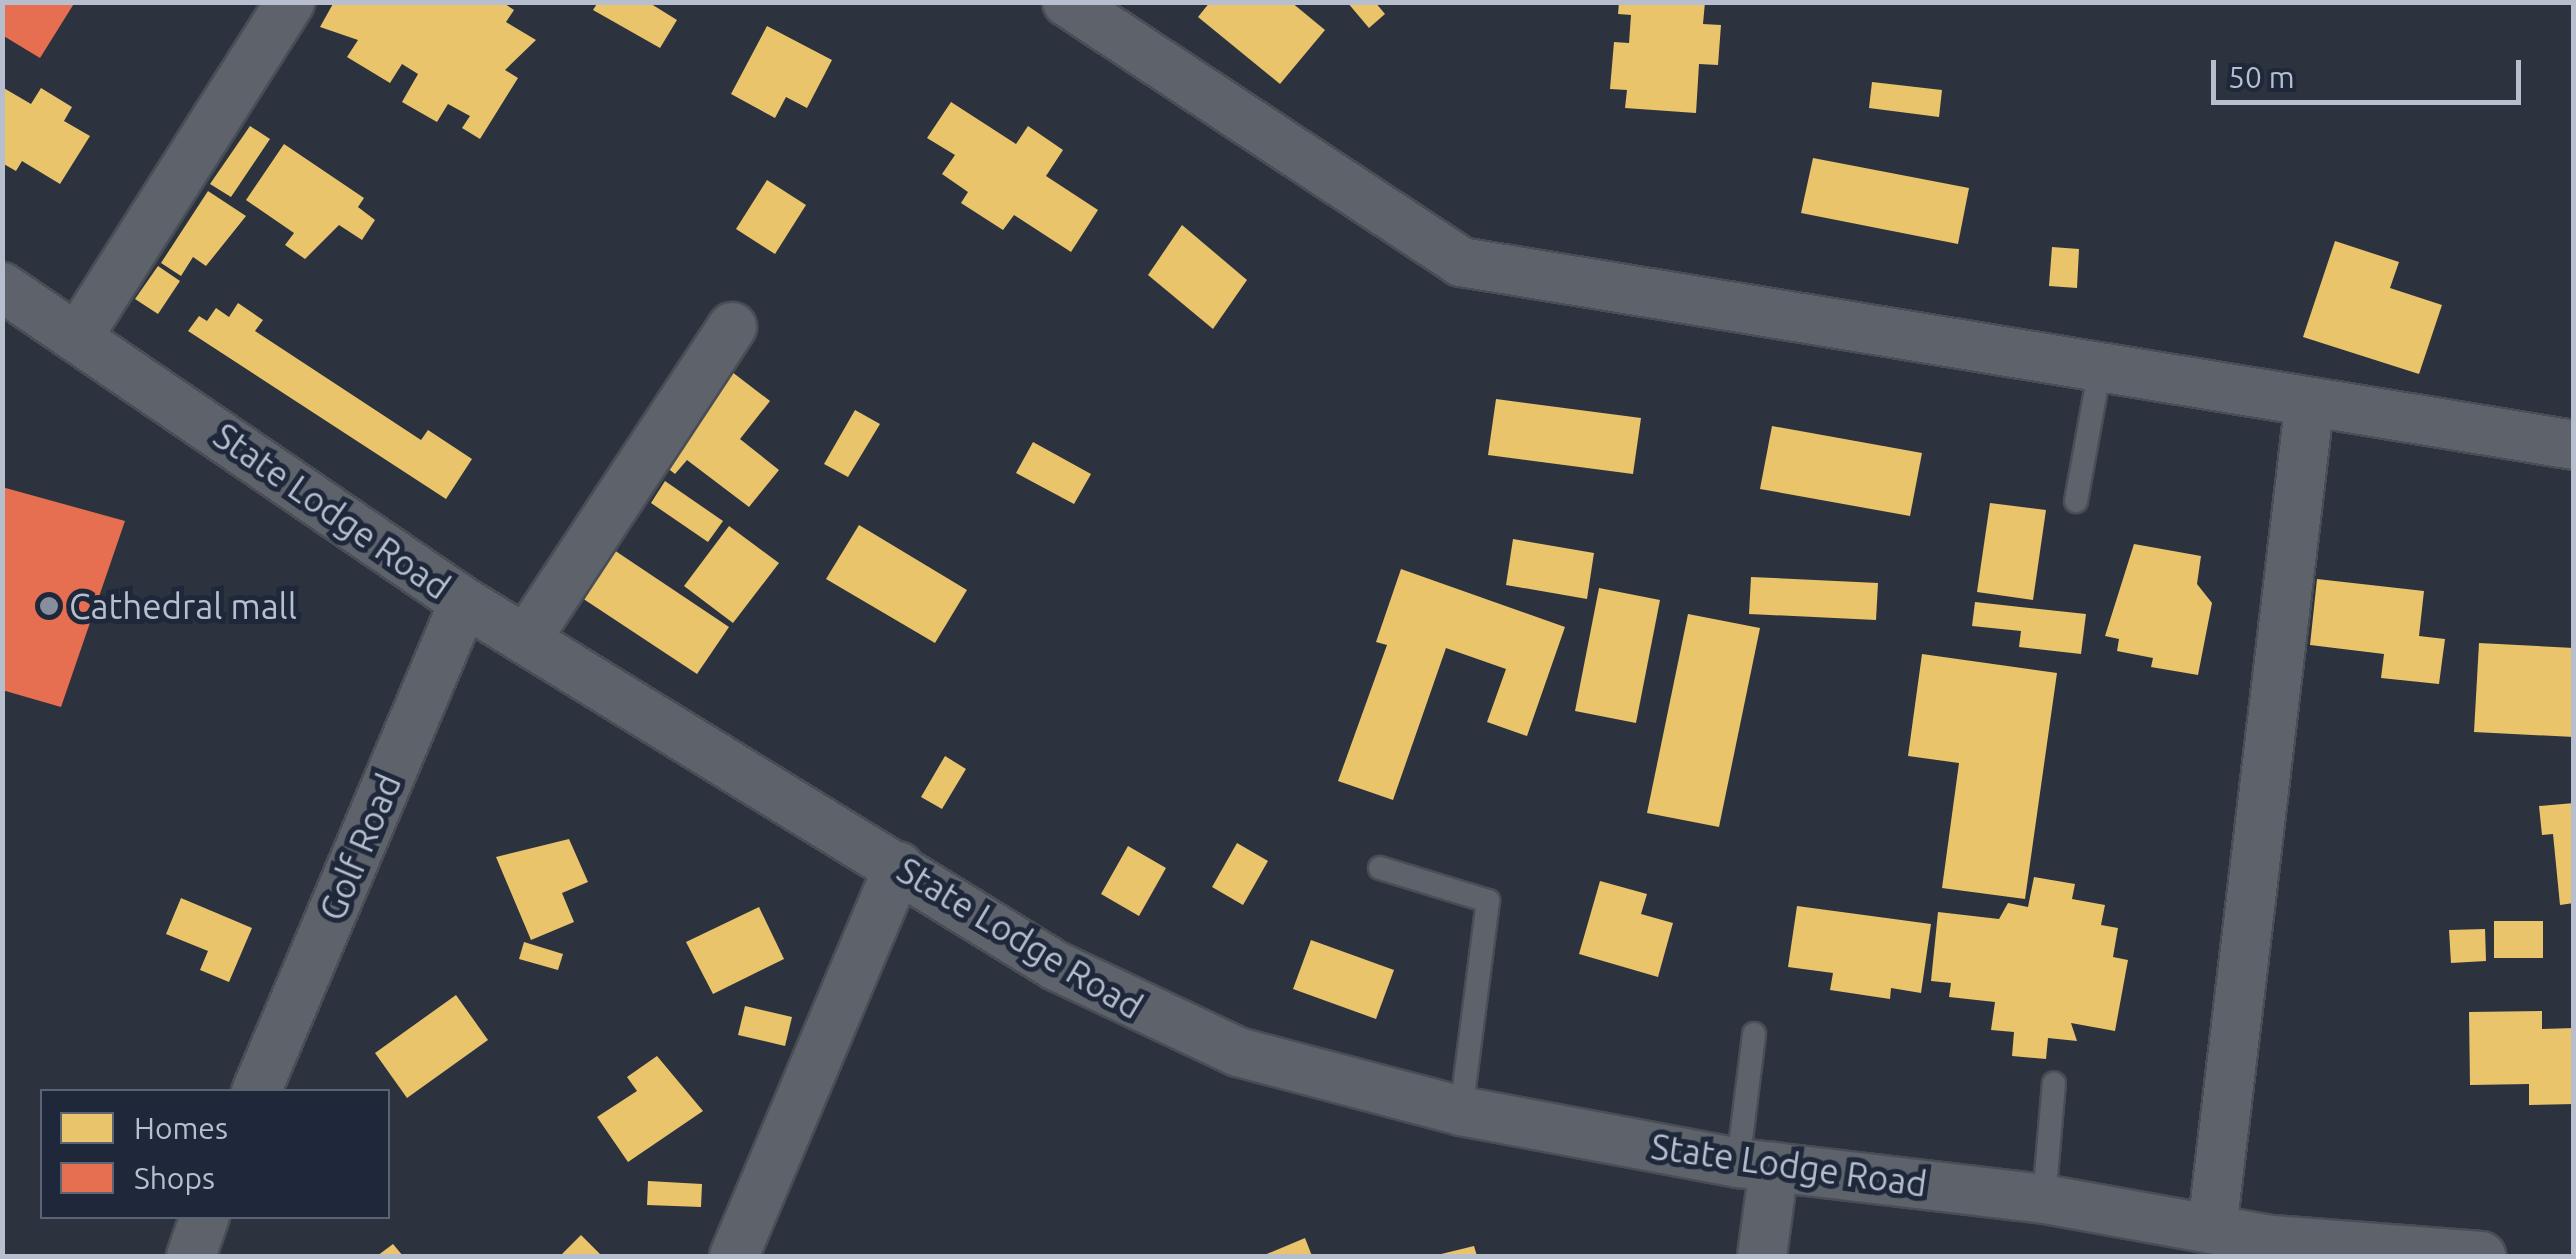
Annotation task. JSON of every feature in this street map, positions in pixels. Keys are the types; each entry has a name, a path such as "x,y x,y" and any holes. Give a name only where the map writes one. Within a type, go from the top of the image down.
{"street":[{"path":"79,335 290,2"},
{"path":"1067,2 1461,262 2100,367 2309,408 2574,445"},
{"name":"State Lodge Road","path":"2,287 79,335 464,602 529,635 899,866 1149,1016 1336,1083 1461,1111 1756,1165 2044,1199 2212,1230 2272,1248 2481,1256"},
{"path":"529,635 732,327"},
{"path":"2212,1230 2309,408"},
{"name":"Golf Road","path":"257,1089 464,602"},
{"path":"734,1256 899,866"},
{"path":"1756,1165 1762,1256"},
{"path":"192,1256 205,1219"}],"lane":[{"path":"2076,502 2100,367"},
{"path":"1380,868 1488,901 1461,1111"},
{"path":"1754,1034 1756,1165"},
{"path":"2044,1199 2054,1083"}],"building: Homes":[{"path":"334,2 502,2 514,10 506,22 536,40 505,70 518,78 480,139 462,128 470,116 448,104 437,122 402,102 418,74 402,64 390,83 347,57 358,40 320,27"},
{"path":"598,2 648,2 677,20 660,48 593,10"},
{"path":"1210,2 1291,2 1325,30 1280,84 1198,17"},
{"path":"1347,2 1375,2 1385,14 1369,28"},
{"path":"1619,2 1705,2 1703,24 1721,25 1718,65 1699,64 1696,113 1625,108 1627,90 1610,89 1614,42 1629,43 1631,15 1618,14"},
{"path":"767,26 832,60 807,108 786,97 775,118 731,94"},
{"path":"1872,82 1942,90 1939,117 1869,108"},
{"path":"2,87 31,104 41,88 72,107 64,121 90,136 60,184 22,161 16,171 2,163"},
{"path":"951,102 1016,144 1028,126 1063,150 1046,176 1098,210 1071,252 1014,215 1003,230 961,203 968,192 942,174 955,155 927,138"},
{"path":"250,126 270,139 231,197 210,184"},
{"path":"284,144 364,198 358,207 375,220 362,240 339,225 305,259 285,245 294,233 246,200"},
{"path":"1813,158 1969,188 1958,244 1801,213"},
{"path":"767,180 806,205 775,254 736,229"},
{"path":"208,191 246,216 206,266 193,257 181,276 161,263"},
{"path":"1182,225 1247,280 1213,329 1148,275"},
{"path":"2335,241 2399,262 2390,288 2442,305 2419,374 2303,337"},
{"path":"2052,247 2079,249 2077,288 2049,286"},
{"path":"158,266 180,281 158,314 135,299"},
{"path":"238,303 263,320 255,331 421,440 428,430 472,459 446,499 188,331 199,316 207,321 216,308 229,317"},
{"path":"723,365 770,401 740,439 779,470 749,507 687,460 675,474 652,456"},
{"path":"1496,399 1641,418 1633,474 1488,455"},
{"path":"855,410 880,424 848,477 824,464"},
{"path":"1772,426 1922,453 1910,516 1760,489"},
{"path":"1033,442 1091,474 1074,504 1016,473"},
{"path":"665,481 723,521 708,542 651,503"},
{"path":"1990,503 2046,510 2033,600 1977,592"},
{"path":"859,525 967,590 935,643 826,579"},
{"path":"729,526 779,563 733,623 684,586"},
{"path":"1513,539 1594,553 1587,599 1506,585"},
{"path":"2134,544 2201,556 2197,584 2212,603 2198,675 2151,667 2153,658 2117,651 2119,639 2105,636"},
{"path":"611,548 729,627 697,674 579,596"},
{"path":"1401,569 1565,627 1527,736 1487,722 1506,669 1446,648 1393,800 1338,781 1387,645 1376,642"},
{"path":"1751,577 1878,583 1876,620 1749,614"},
{"path":"2317,579 2424,591 2419,636 2445,639 2439,684 2381,678 2384,654 2310,645"},
{"path":"1599,588 1660,600 1636,723 1575,711"},
{"path":"1975,602 2086,614 2081,654 2019,647 2021,631 1972,626"},
{"path":"1688,614 1760,628 1719,827 1647,813"},
{"path":"2479,643 2574,648 2574,737 2474,732"},
{"path":"1922,654 2057,673 2025,899 1942,888 1959,763 1908,756"},
{"path":"945,756 966,769 942,809 921,797"},
{"path":"2574,803 2574,903 2560,905 2553,834 2542,835 2539,806"},
{"path":"569,839 588,882 562,893 574,922 531,940 496,857"},
{"path":"1237,843 1268,861 1243,905 1212,887"},
{"path":"1128,846 1166,868 1139,916 1101,894"},
{"path":"2034,877 2075,884 2072,899 2105,905 2101,925 2118,928 2113,957 2128,960 2115,1031 2071,1023 2077,1041 2048,1038 2046,1059 2012,1056 2014,1032 1991,1030 1995,1002 1949,997 1951,983 1931,981 1938,912 1999,919 2008,903 2028,907"},
{"path":"1600,881 1647,894 1641,914 1673,923 1658,977 1579,954"},
{"path":"181,898 252,928 229,982 200,970 208,951 166,934"},
{"path":"1797,906 1931,924 1921,993 1891,988 1890,999 1830,990 1833,973 1788,967"},
{"path":"759,907 784,959 713,994 686,942"},
{"path":"2494,921 2543,921 2543,958 2494,958"},
{"path":"2485,929 2486,961 2451,963 2449,930"},
{"path":"1311,940 1394,970 1376,1019 1293,989"},
{"path":"524,942 563,954 558,970 519,959"},
{"path":"456,995 488,1040 407,1098 375,1053"},
{"path":"745,1006 792,1017 785,1046 738,1035"},
{"path":"2542,1011 2542,1029 2574,1028 2574,1104 2529,1105 2529,1084 2470,1085 2469,1012"},
{"path":"657,1056 703,1111 628,1162 597,1117 637,1091 627,1077"},
{"path":"648,1181 702,1184 701,1207 647,1205"},
{"path":"581,1235 602,1256 560,1256"},
{"path":"1305,1238 1312,1256 1262,1256"},
{"path":"393,1244 403,1256 377,1256"},
{"path":"1474,1246 1477,1256 1437,1256 1437,1255"}],"building: Shops":[{"path":"2,2 75,2 40,58 2,35"},
{"name":"Cathedral mall","path":"2,487 125,521 61,707 2,690"}],"place":[{"name":"Cathedral mall","path":"49,606"}]}
